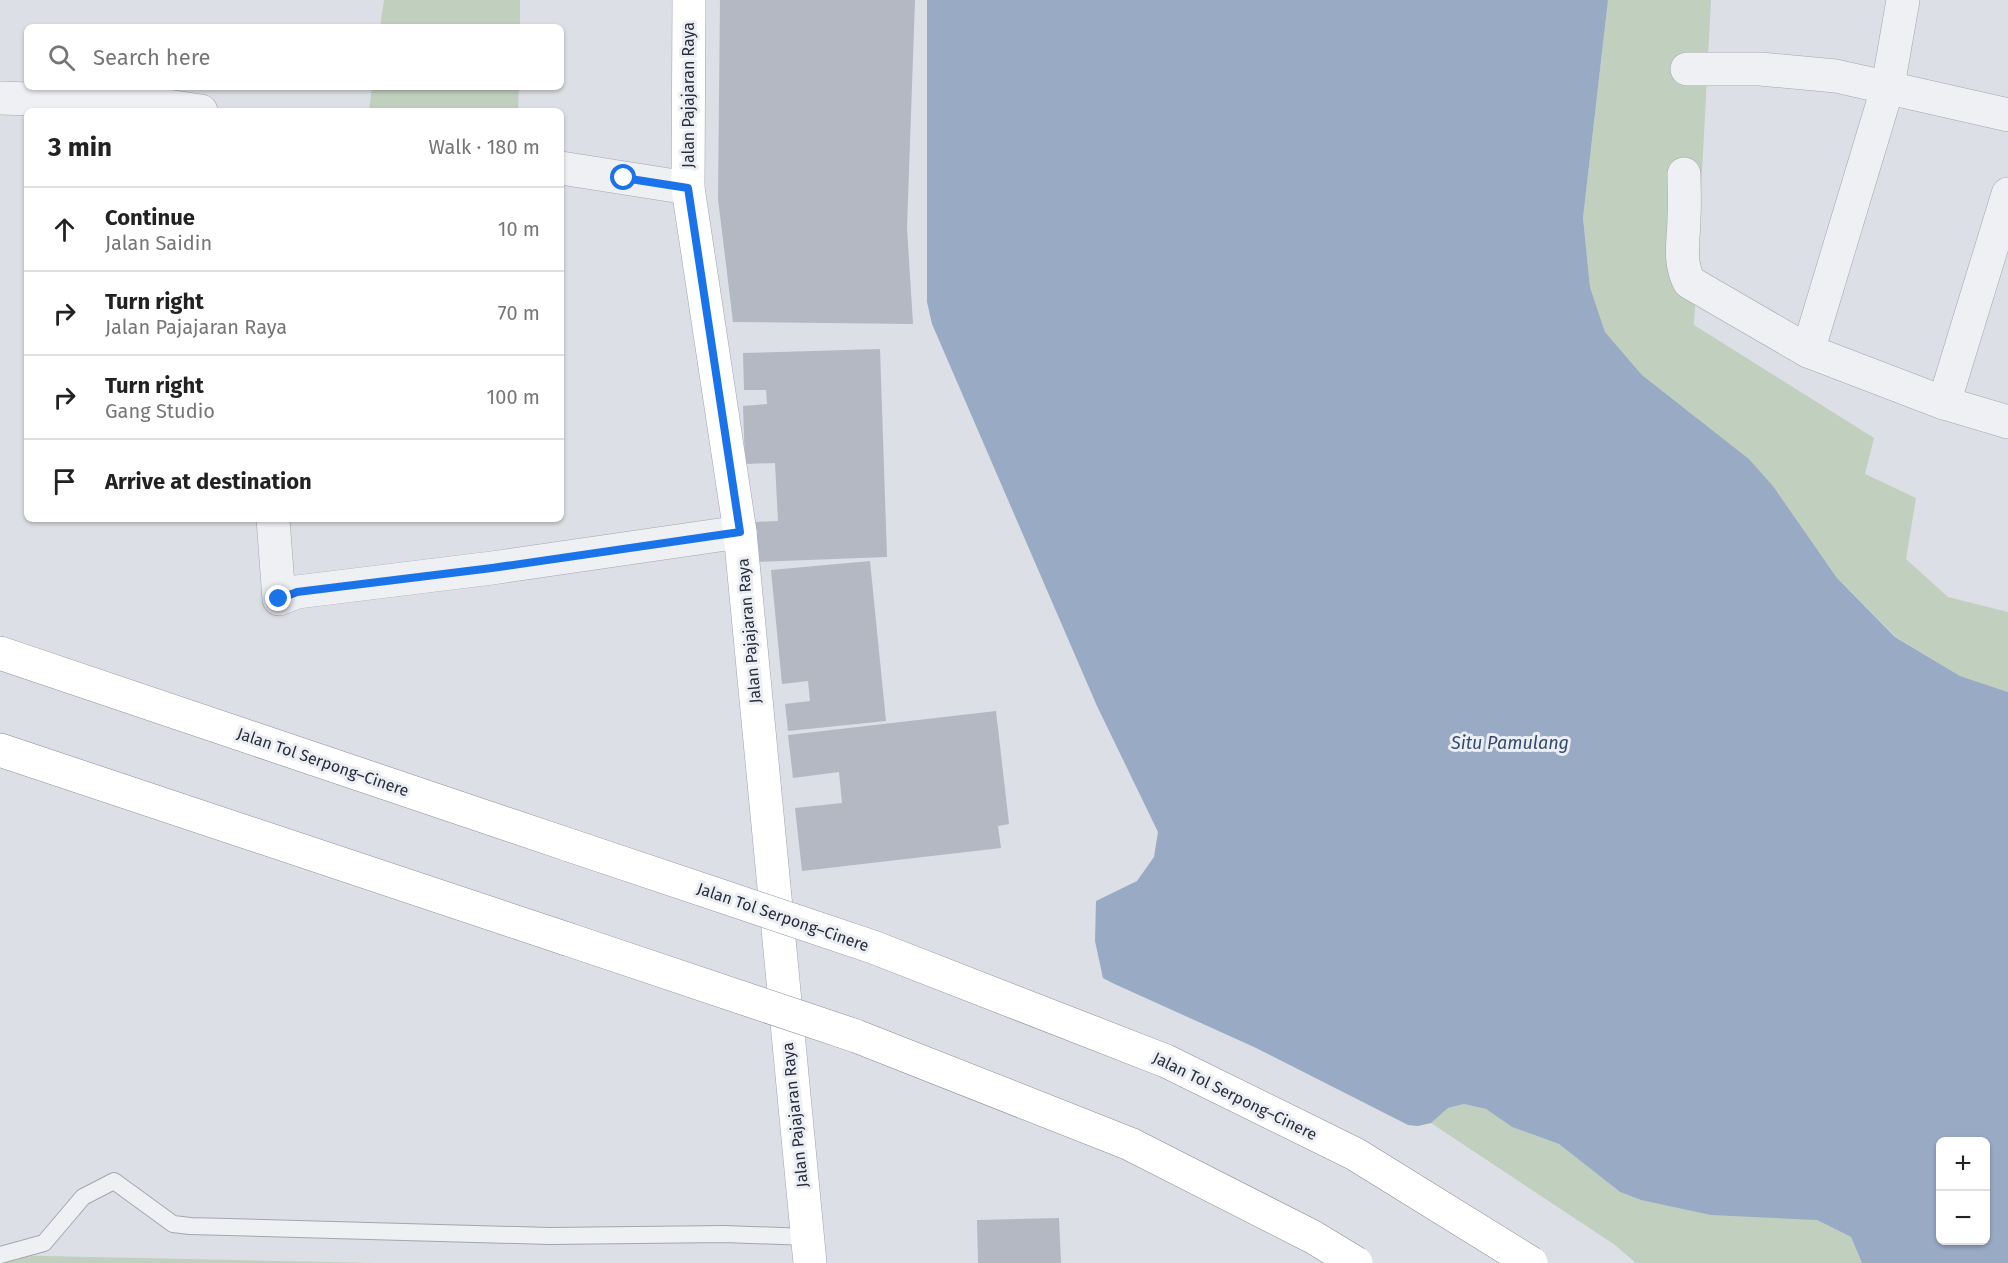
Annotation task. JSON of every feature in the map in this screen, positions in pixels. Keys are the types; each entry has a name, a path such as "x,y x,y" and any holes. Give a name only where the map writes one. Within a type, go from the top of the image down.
{"main road":[{"name":"Jalan Pajajaran Raya","path":"689,0 688,188 740,532 809,1250"},
{"name":"Jalan Tol Serpong–Cinere","path":"0,653 873,947 1167,1061 1354,1154 1531,1263"},
{"path":"0,750 856,1036 1130,1144 1313,1237 1356,1263"}],"street":[{"path":"1808,351 1888,87 1903,0"},
{"path":"1687,69 1760,69 1836,76 2008,115"},
{"path":"0,98 147,103 181,108"},
{"path":"564,168 688,188"},
{"path":"1684,174 1681,249 1682,267 1689,282 1808,351 1944,404 2008,422"},
{"path":"1944,404 2008,194"},
{"path":"273,522 279,599 297,592 492,568 740,532"}],"lane":[{"path":"0,1255 44,1243 83,1197 114,1181 173,1224 190,1226 549,1236 724,1234 809,1250"}],"green space":[{"path":"384,0 520,0 520,24 380,24"},
{"path":"1608,0 1711,0 1694,325 1874,438 1865,474 1916,498 1906,559 1948,597 2008,612 2008,692 1960,676 1896,637 1837,578 1773,486 1749,459 1642,375 1605,332 1590,287 1583,218"},
{"path":"372,90 519,90 518,108 369,108"},
{"path":"1464,1104 1486,1109 1512,1127 1559,1144 1620,1192 1641,1200 1817,1220 1851,1237 1862,1263 1636,1263 1615,1245 1431,1123 1448,1108"},
{"path":"0,1255 375,1263 0,1263"}],"water":[{"name":"Situ Pamulang","path":"927,0 1608,0 1583,218 1590,287 1605,332 1642,375 1749,459 1773,486 1837,578 1895,637 1960,676 2008,692 2008,1263 1862,1263 1851,1237 1817,1220 1711,1215 1641,1200 1620,1192 1559,1144 1512,1127 1486,1109 1464,1104 1448,1108 1431,1123 1418,1126 1406,1125 1168,1014 1103,978 1095,941 1096,901 1137,881 1154,857 1158,832 1097,706 932,324 927,302"}],"pier":[{"path":"1099,977 1254,1047 1416,1129 1405,1127 1353,1106 1273,1068 1167,1017 1101,981"}],"building":[{"path":"720,0 915,0 907,228 913,324 733,322 718,199"},
{"path":"880,349 887,557 756,562 755,522 778,521 775,463 745,464 743,406 767,404 766,390 744,390 743,353"},
{"path":"870,561 886,721 788,731 785,704 810,701 808,681 782,684 771,570"},
{"path":"996,711 1009,824 998,826 1001,848 802,871 795,808 842,803 839,772 793,778 788,735"},
{"path":"1059,1218 1061,1263 978,1263 977,1220"}],"route":[{"path":"279,599 297,592 492,568 740,532 688,188 624,178"}]}
